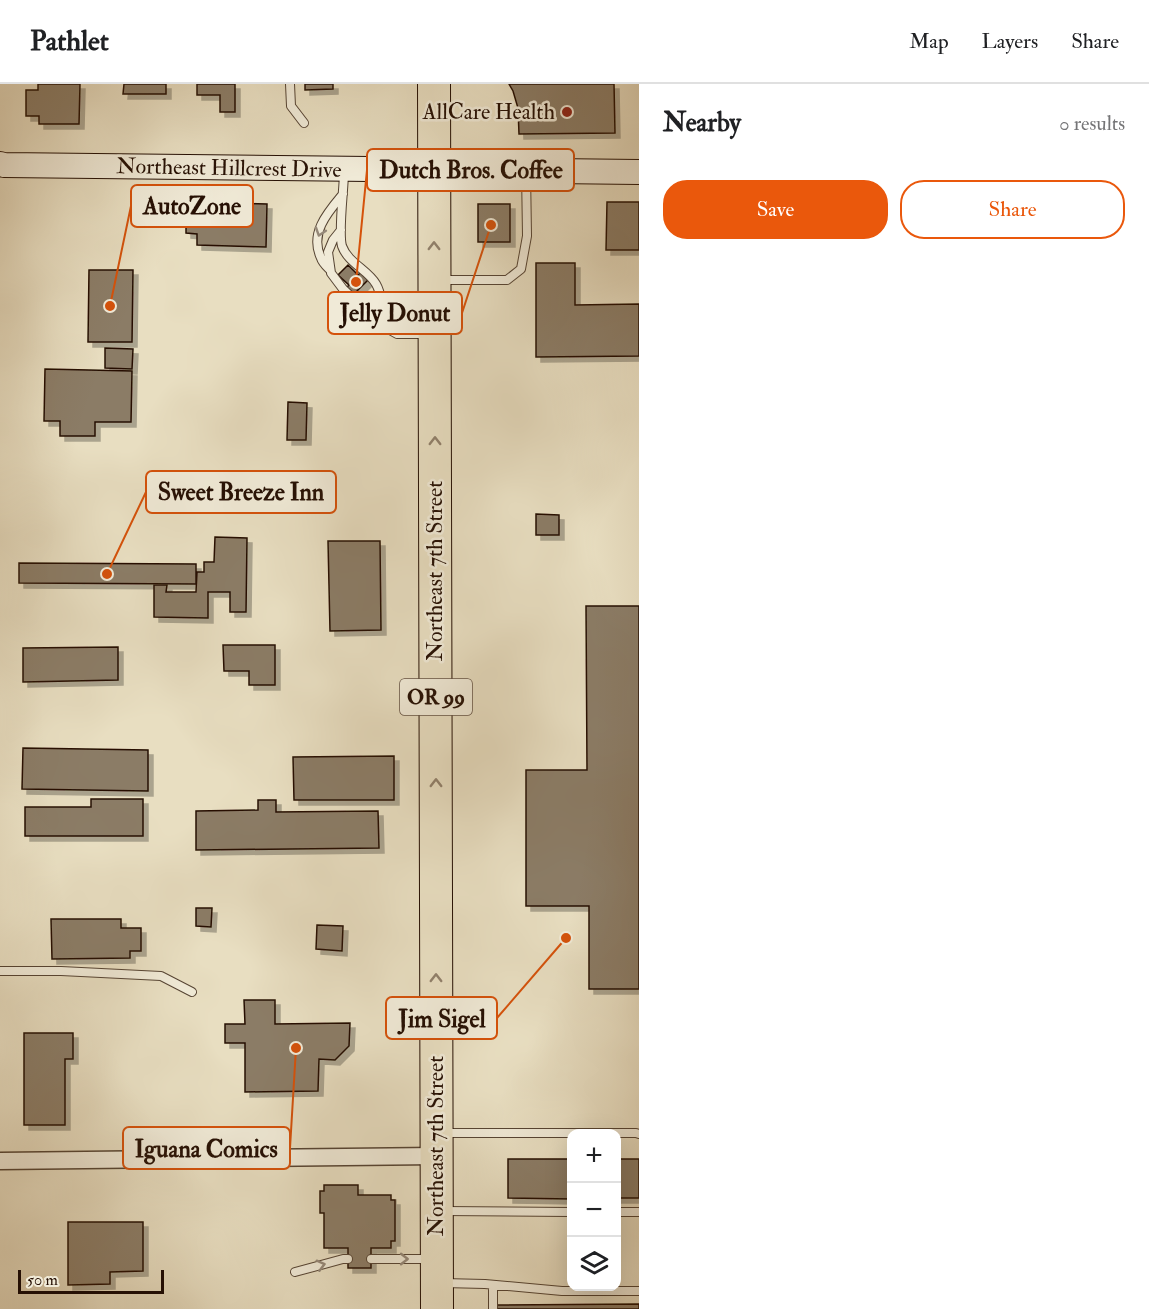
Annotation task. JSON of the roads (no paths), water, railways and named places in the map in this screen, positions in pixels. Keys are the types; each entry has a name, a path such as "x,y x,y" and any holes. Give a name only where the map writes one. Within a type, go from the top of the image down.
{"highway":[{"name":"Northeast 7th Street","path":"434,84 437,1284"}],"street":[{"name":"Northeast Hillcrest Drive","path":"0,164 639,172"},
{"path":"0,1161 436,1144"}],"lane":[{"path":"290,84 291,106 304,123"},
{"path":"344,169 342,245 348,257 375,283 381,302 381,325"},
{"path":"434,279 507,280 521,269 527,236 526,171"},
{"path":"343,194 328,212 318,231 316,241 321,258 343,289 381,325 398,334 435,334"},
{"path":"331,273 328,252 333,240 341,231"},
{"path":"0,971 61,971 161,976 192,992"},
{"path":"436,1144 639,1134"},
{"path":"436,1211 567,1212"},
{"path":"621,1212 639,1212"},
{"path":"295,1272 348,1259"},
{"path":"371,1259 437,1284 493,1285 562,1292 639,1291"},
{"path":"493,1285 493,1309"}],"place":[{"name":"AllCare Health","path":"567,112"},
{"name":"Jelly Donut","path":"491,225"},
{"name":"Dutch Bros. Coffee","path":"356,282"},
{"name":"AutoZone","path":"110,306"},
{"name":"Sweet Breeze Inn","path":"107,574"},
{"name":"Jim Sigel","path":"566,938"},
{"name":"Iguana Comics","path":"296,1048"}]}
